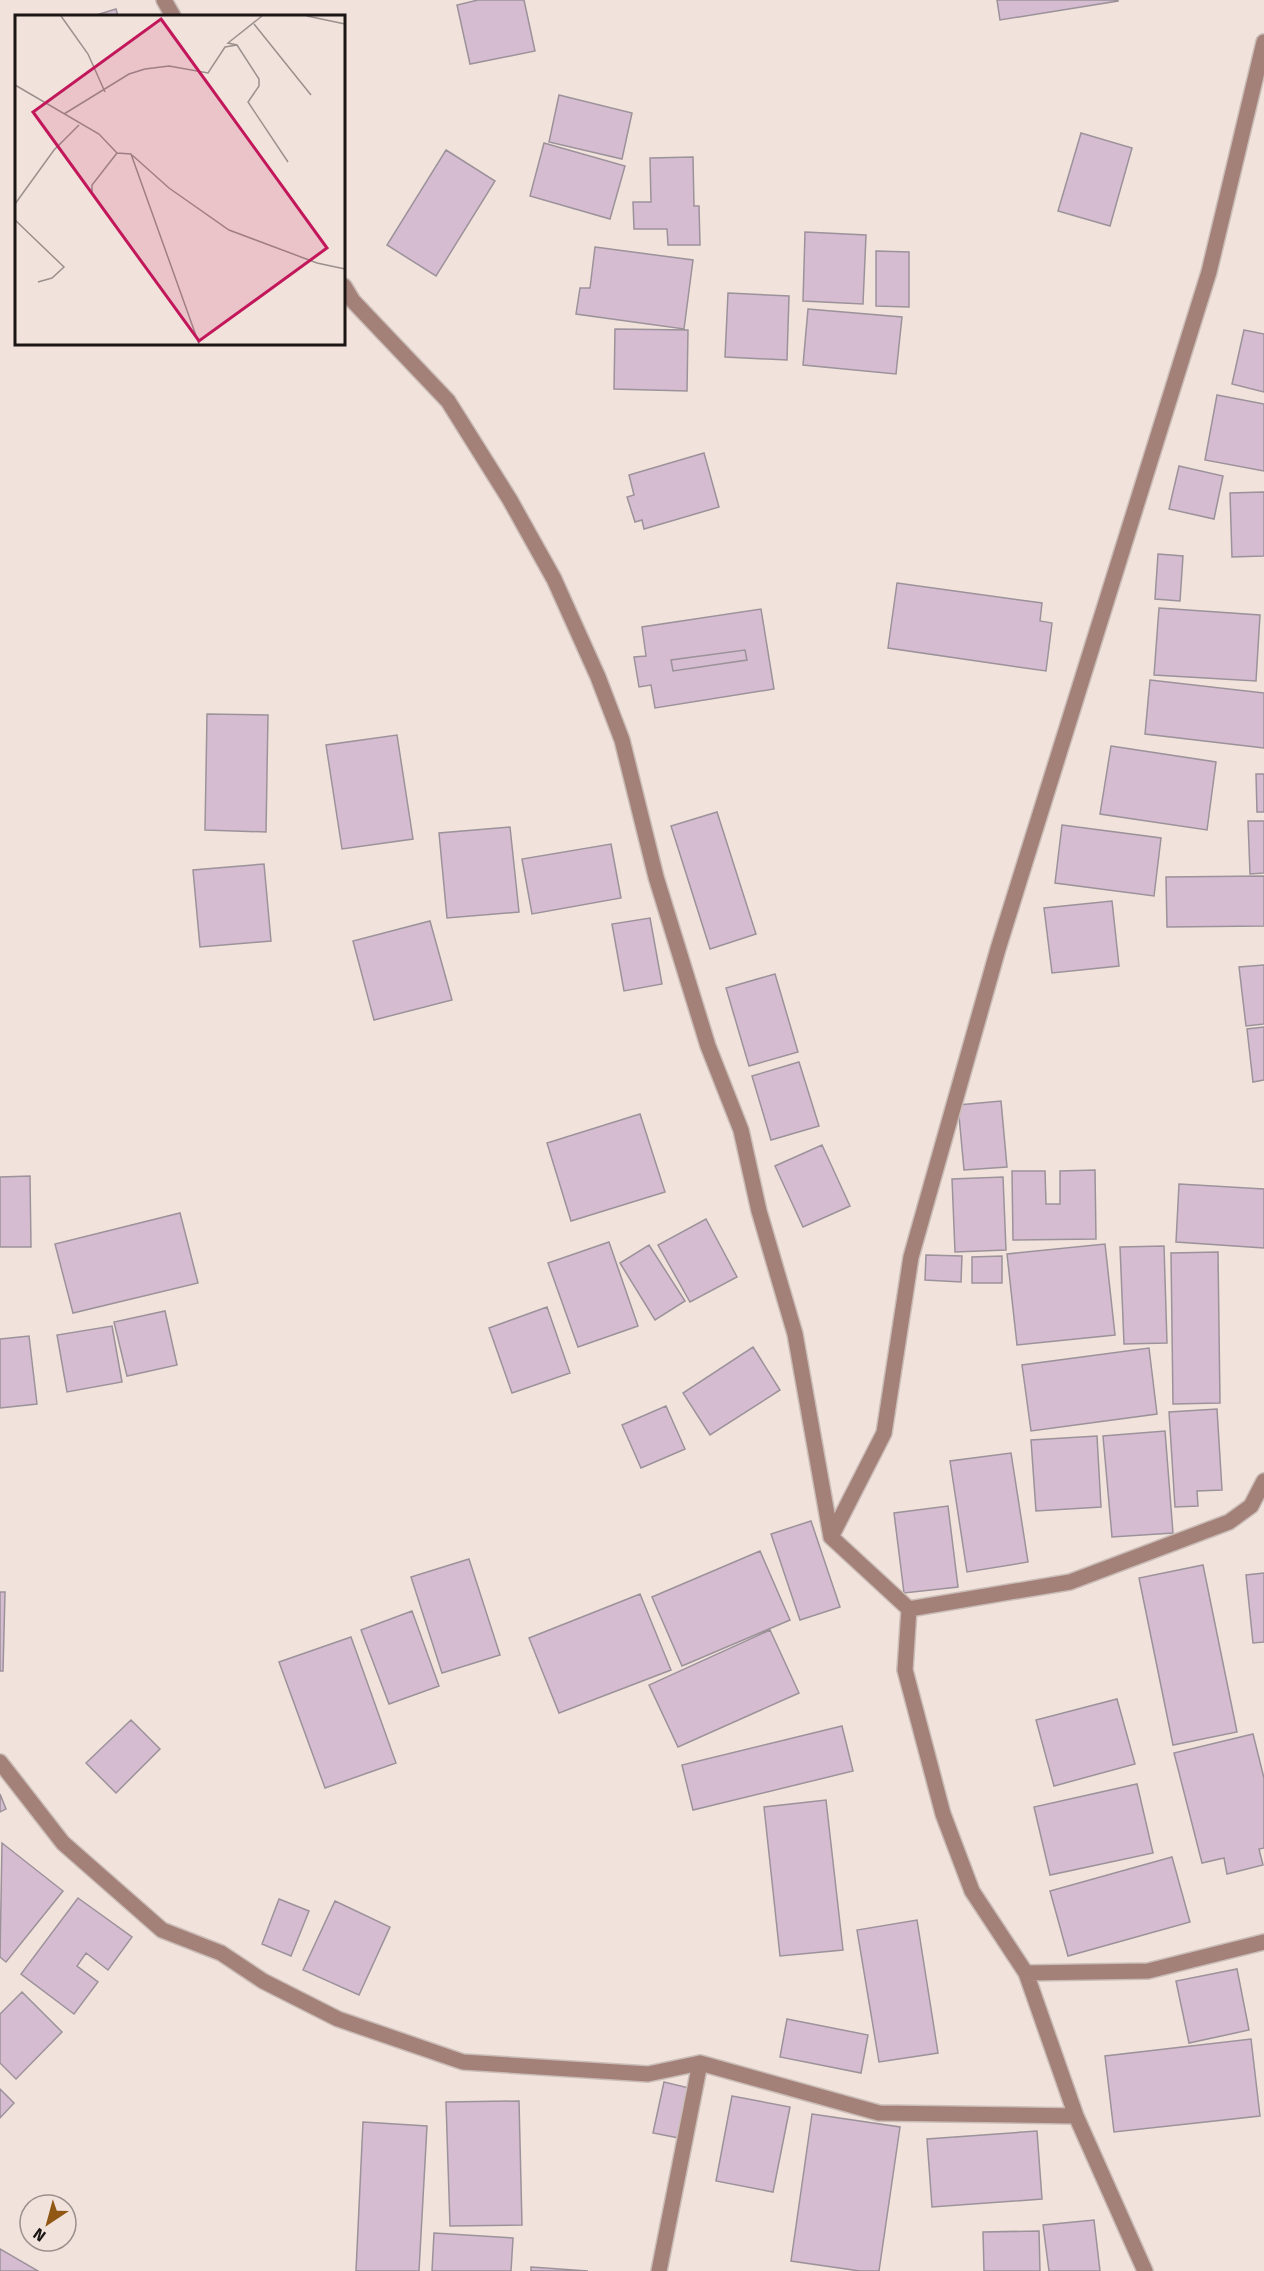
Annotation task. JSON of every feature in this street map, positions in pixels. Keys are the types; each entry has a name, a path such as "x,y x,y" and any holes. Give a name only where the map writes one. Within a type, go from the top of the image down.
{"street":[{"path":"164,0 172,15"},
{"path":"831,1538 884,1433 912,1257 998,949 1209,272 1264,42"},
{"path":"345,288 353,301 448,401 510,500 554,579 598,677 622,740 656,877 708,1046 741,1130 759,1211 795,1334 831,1538 909,1609"},
{"path":"909,1609 1071,1582 1229,1522 1251,1506 1264,1481"},
{"path":"909,1609 905,1670 943,1814 972,1891 1026,1973 1076,2116 1145,2271"},
{"path":"0,1762 63,1843 162,1930 220,1953 263,1981 338,2019 463,2062 648,2074 700,2063 879,2113 1076,2116"},
{"path":"1026,1973 1148,1971 1264,1942"},
{"path":"660,2271 700,2063"}],"building":[{"path":"478,0 524,0 535,51 470,64 457,5"},
{"path":"997,0 1118,0 1118,1 1000,20"},
{"path":"116,9 118,15 96,15"},
{"path":"559,95 632,113 622,159 549,142"},
{"path":"1081,133 1132,148 1110,226 1058,211"},
{"path":"544,143 625,166 610,219 530,196"},
{"path":"446,150 495,181 436,276 387,245"},
{"path":"693,157 694,206 699,206 700,245 668,245 667,229 634,229 633,202 651,202 650,158"},
{"path":"805,232 866,235 863,304 803,301"},
{"path":"595,247 693,260 684,329 576,314 580,288 590,288"},
{"path":"876,251 909,252 909,307 876,306"},
{"path":"728,293 789,296 787,360 725,357"},
{"path":"808,309 902,317 896,374 803,365"},
{"path":"615,329 688,330 687,391 614,389"},
{"path":"1244,330 1264,334 1264,392 1232,384"},
{"path":"1217,395 1264,404 1264,471 1205,460"},
{"path":"704,453 719,507 644,529 642,520 635,522 627,497 634,495 629,475"},
{"path":"1179,466 1223,476 1214,519 1169,509"},
{"path":"1264,492 1264,556 1232,557 1230,493"},
{"path":"1158,554 1183,556 1180,601 1155,599"},
{"path":"897,583 1042,603 1040,621 1052,623 1046,671 888,648"},
{"path":"1159,608 1260,615 1256,681 1154,675"},
{"path":"761,609 774,689 655,708 651,685 639,687 634,657 646,656 642,627","holes":["745,650 747,660 673,671 671,660"]},
{"path":"745,650 747,660 673,671 671,660"},
{"path":"1150,680 1264,693 1264,748 1145,734"},
{"path":"207,714 268,715 266,832 205,830"},
{"path":"397,735 413,839 342,849 326,745"},
{"path":"1111,746 1216,762 1207,830 1100,814"},
{"path":"1256,774 1264,774 1264,812 1257,812"},
{"path":"717,812 756,934 710,949 671,826"},
{"path":"1248,821 1264,821 1264,873 1250,874"},
{"path":"1062,825 1161,838 1154,896 1055,883"},
{"path":"510,827 519,912 447,918 439,833"},
{"path":"611,844 621,898 532,914 522,859"},
{"path":"264,864 271,941 200,947 193,870"},
{"path":"1264,876 1264,926 1167,927 1166,877"},
{"path":"1112,901 1119,966 1052,973 1044,908"},
{"path":"650,918 662,984 624,991 612,924"},
{"path":"430,921 452,1000 374,1020 353,941"},
{"path":"1264,965 1264,1024 1246,1026 1239,967"},
{"path":"775,974 798,1052 749,1066 726,988"},
{"path":"1264,1027 1264,1080 1253,1082 1247,1029"},
{"path":"799,1062 819,1126 771,1140 752,1076"},
{"path":"1001,1101 1007,1167 964,1170 958,1105"},
{"path":"640,1114 665,1192 571,1221 547,1143"},
{"path":"822,1145 850,1206 803,1227 775,1166"},
{"path":"1095,1170 1096,1239 1013,1240 1012,1171 1045,1171 1046,1204 1060,1204 1060,1171"},
{"path":"30,1176 31,1247 0,1247 0,1177"},
{"path":"1003,1177 1006,1250 955,1252 952,1179"},
{"path":"1179,1184 1264,1189 1264,1248 1176,1242"},
{"path":"180,1213 198,1283 73,1313 55,1244"},
{"path":"706,1219 737,1277 690,1302 658,1245"},
{"path":"609,1242 638,1326 578,1347 548,1263"},
{"path":"1105,1244 1115,1335 1017,1345 1007,1254"},
{"path":"649,1245 685,1301 655,1320 620,1263"},
{"path":"1164,1246 1167,1343 1124,1344 1120,1247"},
{"path":"1218,1252 1220,1403 1173,1404 1171,1253"},
{"path":"926,1255 962,1256 961,1282 925,1280"},
{"path":"1002,1256 1002,1283 972,1283 972,1257"},
{"path":"547,1307 570,1373 512,1393 489,1328"},
{"path":"165,1311 177,1365 127,1376 114,1322"},
{"path":"112,1326 122,1382 67,1392 57,1335"},
{"path":"29,1336 37,1404 0,1408 0,1339"},
{"path":"753,1347 780,1390 710,1435 683,1393"},
{"path":"1149,1348 1157,1414 1031,1431 1022,1365"},
{"path":"666,1406 685,1449 641,1468 622,1425"},
{"path":"1217,1409 1222,1490 1197,1491 1198,1506 1175,1507 1169,1412"},
{"path":"1165,1431 1173,1533 1112,1537 1103,1436"},
{"path":"1097,1436 1101,1507 1036,1511 1031,1440"},
{"path":"1011,1453 1028,1562 967,1572 950,1461"},
{"path":"948,1506 958,1587 904,1593 894,1513"},
{"path":"811,1521 840,1607 800,1620 771,1534"},
{"path":"760,1551 790,1620 682,1666 652,1597"},
{"path":"469,1559 500,1655 442,1673 411,1577"},
{"path":"1203,1565 1237,1732 1173,1745 1139,1578"},
{"path":"1264,1573 1264,1642 1253,1643 1246,1575"},
{"path":"0,1592 5,1592 3,1671 0,1671"},
{"path":"640,1594 671,1670 559,1713 529,1638"},
{"path":"412,1611 439,1686 389,1704 361,1630"},
{"path":"770,1630 799,1693 678,1747 649,1685"},
{"path":"351,1637 396,1763 325,1788 279,1662"},
{"path":"1117,1699 1135,1764 1054,1786 1036,1720"},
{"path":"131,1720 160,1749 116,1793 86,1763"},
{"path":"842,1726 853,1771 693,1810 682,1765"},
{"path":"1253,1734 1264,1778 1264,1848 1259,1849 1263,1865 1227,1874 1224,1858 1202,1863 1174,1753"},
{"path":"1137,1784 1153,1853 1050,1875 1034,1807"},
{"path":"0,1794 6,1809 0,1812"},
{"path":"826,1800 843,1950 780,1956 764,1807"},
{"path":"2,1843 63,1891 6,1962 0,1957"},
{"path":"1172,1857 1190,1922 1068,1956 1050,1891"},
{"path":"78,1898 132,1937 108,1970 86,1953 77,1966 98,1982 74,2014 21,1974"},
{"path":"279,1899 309,1911 291,1956 262,1944"},
{"path":"335,1901 390,1927 359,1995 303,1970"},
{"path":"917,1920 938,2053 879,2062 857,1930"},
{"path":"1237,1969 1249,2030 1189,2043 1176,1981"},
{"path":"22,1992 62,2032 16,2079 0,2063 0,2014"},
{"path":"787,2019 868,2035 861,2073 780,2057"},
{"path":"1251,2039 1260,2116 1114,2132 1105,2056"},
{"path":"664,2082 689,2088 679,2138 653,2133"},
{"path":"0,2089 14,2103 0,2118"},
{"path":"732,2096 790,2107 773,2192 716,2181"},
{"path":"519,2101 522,2225 450,2226 446,2102"},
{"path":"812,2114 900,2127 879,2271 860,2271 791,2261"},
{"path":"363,2122 427,2126 419,2271 356,2271"},
{"path":"1037,2131 1042,2199 932,2207 927,2139"},
{"path":"1094,2220 1100,2271 1049,2271 1043,2225"},
{"path":"1039,2231 1040,2271 984,2271 983,2232"},
{"path":"434,2233 513,2238 511,2271 432,2271"},
{"path":"0,2249 38,2271 0,2271"},
{"path":"531,2267 588,2271 531,2271"}]}
